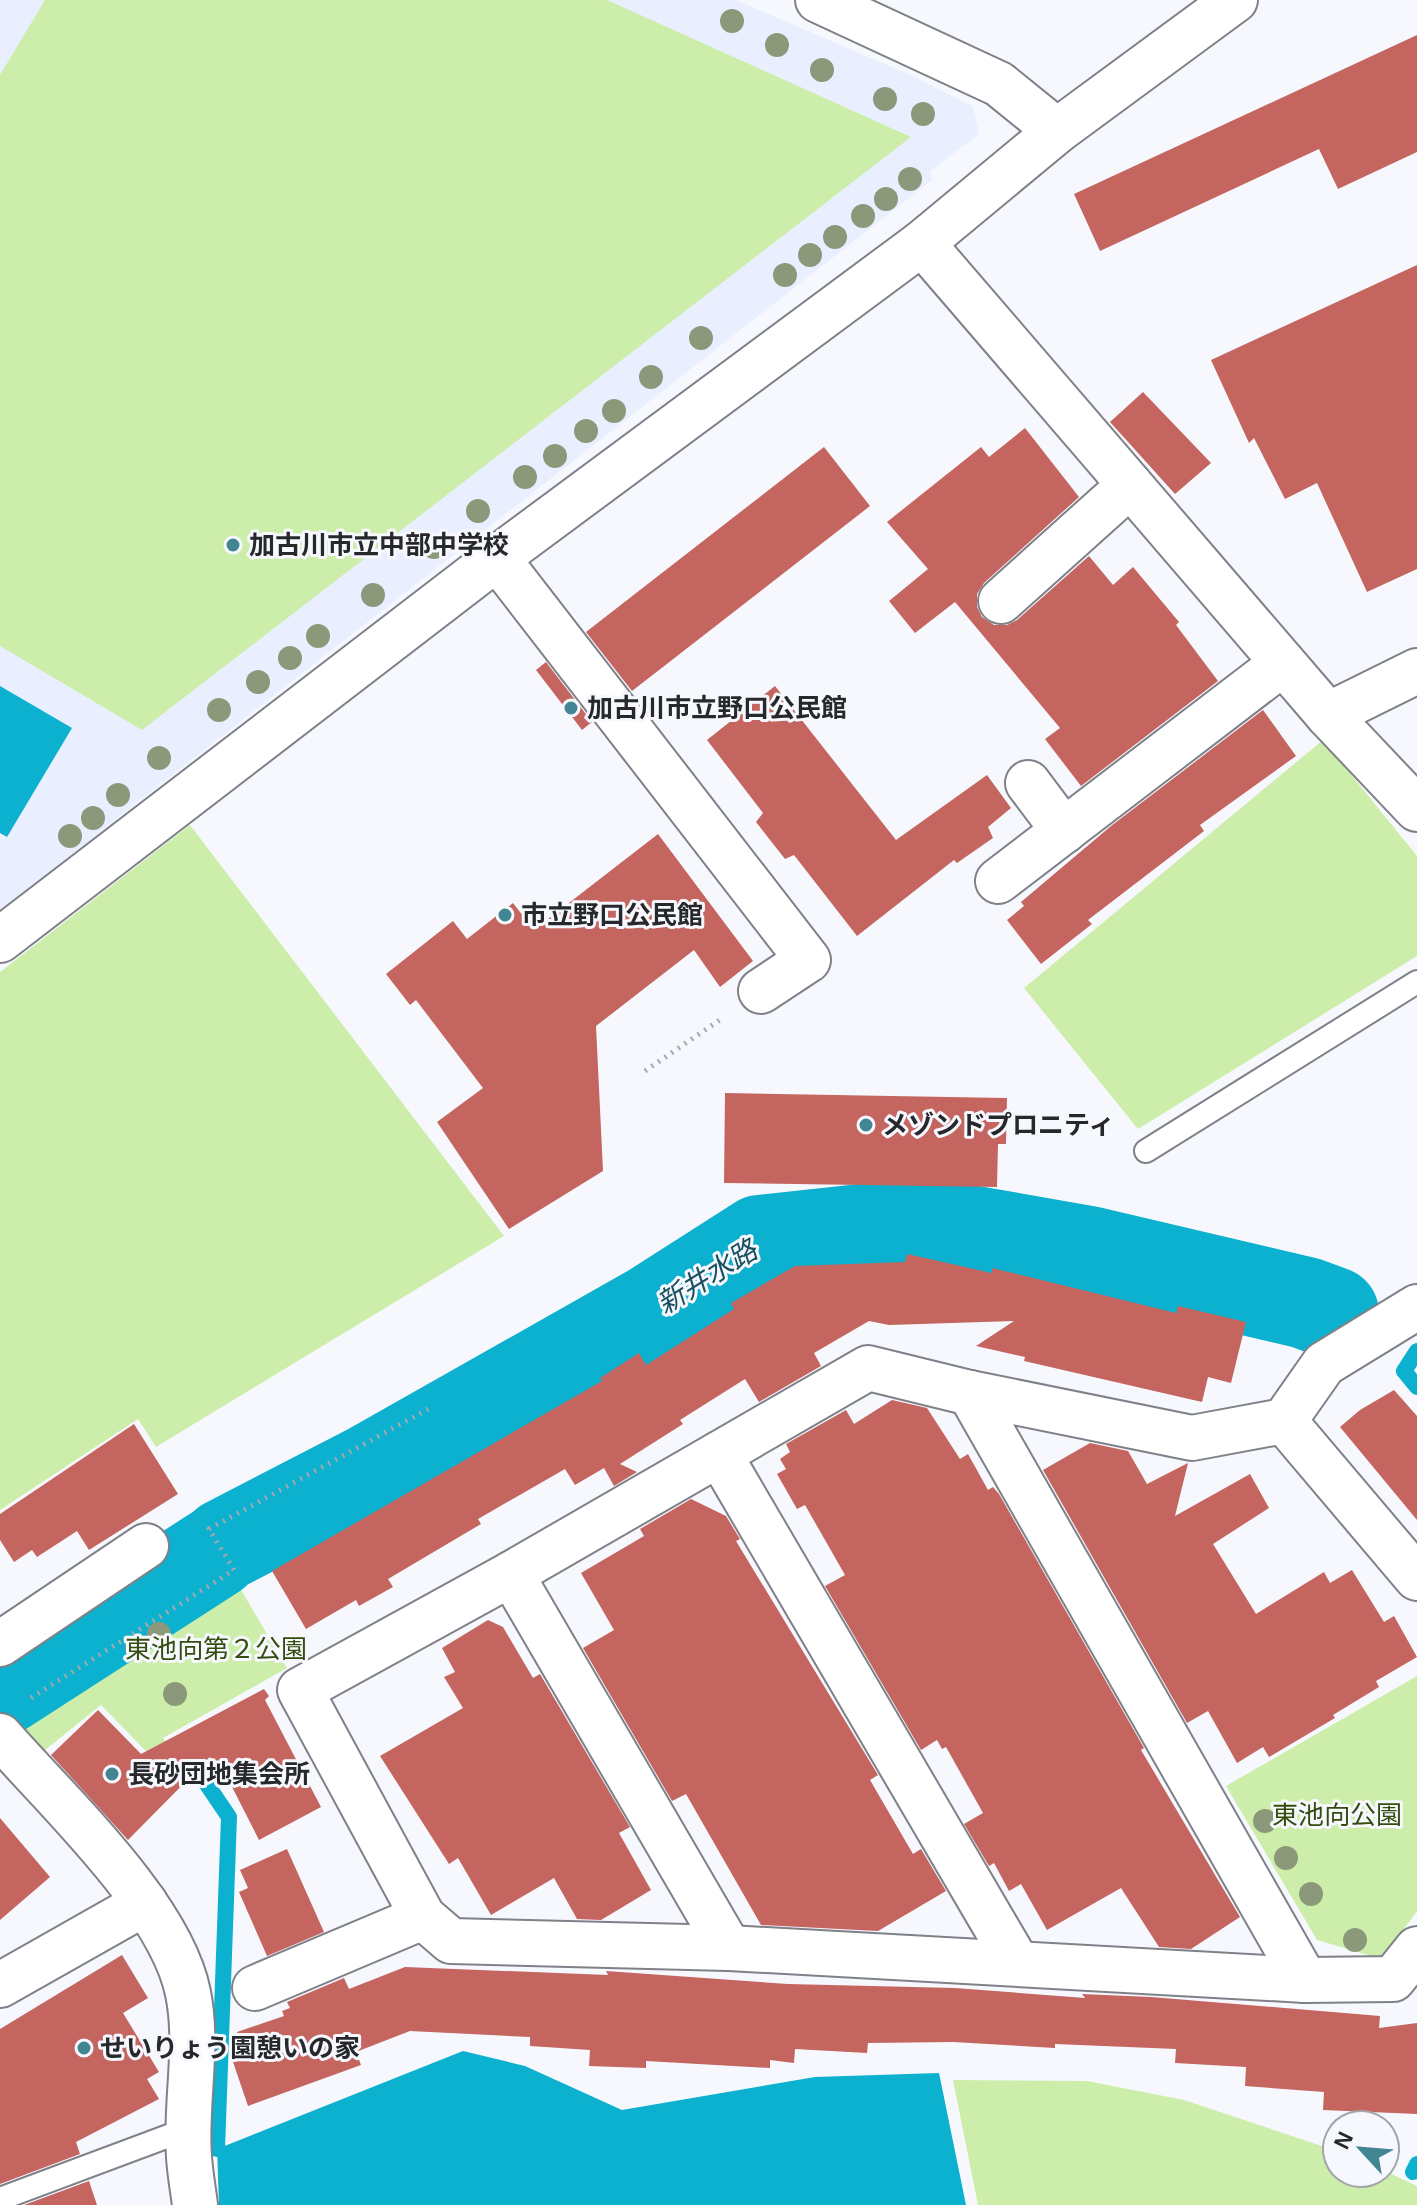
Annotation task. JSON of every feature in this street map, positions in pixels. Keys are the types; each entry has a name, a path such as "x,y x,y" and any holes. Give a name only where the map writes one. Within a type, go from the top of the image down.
{"street":[{"path":"818,0 999,84 1057,131"},
{"path":"0,940 497,558 922,243 1057,131 1235,0"},
{"path":"922,243 1328,715 1417,809"},
{"path":"1001,601 1130,485"},
{"path":"497,558 808,960 761,991"},
{"path":"998,881 1283,663"},
{"path":"1328,715 1417,671"},
{"path":"1028,783 1064,831"},
{"path":"1417,1307 1324,1364 1284,1421 1192,1438 970,1393 868,1368 511,1574 300,1690 423,1917 451,1941 729,1948 1305,1980 1393,1979 1417,1949"},
{"path":"970,1393 1305,1980"},
{"path":"1284,1421 1417,1578"},
{"path":"719,1454 1017,1963"},
{"path":"0,1644 146,1546"},
{"path":"511,1574 729,1948"},
{"path":"0,1736 145,1903 172,1945 188,1994 192,2062 189,2155 195,2205"},
{"path":"0,1985 145,1903"},
{"path":"255,1988 423,1917"}],"lane":[{"path":"1146,1151 1417,982"},
{"path":"0,2199 190,2128"}],"path":[{"path":"645,1071 761,991"},
{"path":"29,1700 234,1570 209,1529 430,1408"}],"shaded area":[{"name":"加古川市立中部中学校","path":"0,0 736,0 910,75 973,106 979,134 930,171 932,180 0,910"}],"green space":[{"name":"加古川市立中部中学校","path":"45,0 607,0 911,137 142,730 0,646 0,75"},
{"path":"1323,740 1417,856 1417,956 1138,1129 1024,988"},
{"path":"190,825 504,1236 156,1447 138,1419 0,1510 0,972"},
{"name":"東池向第２公園","path":"234,1578 287,1668 163,1738 194,1776 182,1788 101,1705 40,1754 7,1718"},
{"name":"東池向公園","path":"1417,1676 1417,1911 1382,1959 1317,1940 1226,1786"},
{"path":"953,2080 1087,2081 1184,2100 1321,2146 1321,2189 1401,2189 1401,2178 1417,2186 1417,2205 978,2205"}],"water":[{"path":"0,686 72,728 7,837 0,833"},
{"path":"463,2051 525,2066 622,2110 815,2077 939,2073 966,2205 219,2205 217,2149"}],"building":[{"path":"1417,35 1417,152 1338,189 1319,149 1100,251 1074,194"},
{"path":"1417,265 1417,569 1367,592 1317,483 1285,499 1254,438 1249,443 1211,360"},
{"path":"1143,392 1211,463 1175,494 1110,422"},
{"path":"1025,428 1079,497 984,583 977,594 977,607 982,617 994,625 1007,625 1017,620 1089,556 1113,585 1133,567 1179,622 1176,625 1218,681 1081,786 1045,739 1060,728 955,602 915,633 889,601 928,569 887,522 981,447 989,457"},
{"path":"824,447 870,506 632,691 586,632"},
{"path":"546,662 592,722 582,730 536,670"},
{"path":"775,686 896,840 987,775 1011,808 988,827 993,838 957,863 954,860 857,936 794,855 785,859 756,822 763,813 707,740"},
{"path":"1263,710 1296,756 1200,825 1204,831 1088,920 1092,924 1041,964 1007,920 1024,906 1021,902 1111,826"},
{"name":"市立野口公民館","path":"658,834 753,961 720,987 694,950 596,1026 603,1171 509,1229 437,1122 483,1088 416,1000 410,1005 386,974 453,921 467,939 513,903 534,930"},
{"name":"メゾンドプロニティ","path":"725,1093 1007,1098 1006,1144 998,1144 997,1187 724,1183"},
{"path":"907,1254 992,1273 992,1268 1176,1313 1178,1306 1246,1322 1231,1383 1208,1377 1202,1402 1024,1361 1025,1357 976,1346 1014,1321 889,1325 869,1321 814,1353 821,1366 759,1402 745,1379 680,1420 683,1424 620,1464 637,1472 614,1486 604,1468 575,1485 565,1469 478,1519 481,1524 388,1579 393,1587 359,1606 356,1600 306,1629 272,1571 602,1381 600,1378 639,1353 646,1365 734,1309 731,1303 795,1266 905,1262"},
{"path":"1394,1390 1417,1416 1417,1520 1340,1427 1360,1410"},
{"path":"892,1400 927,1408 960,1459 968,1454 988,1490 993,1487 999,1494 1144,1748 1141,1750 1240,1917 1191,1949 1159,1947 1121,1888 1047,1930 1021,1884 1009,1891 994,1863 989,1866 964,1824 983,1813 946,1747 942,1749 937,1740 921,1750 825,1586 845,1575 805,1505 797,1509 777,1474 786,1469 780,1459 790,1452 786,1444 846,1410 854,1424"},
{"path":"134,1424 178,1494 89,1550 77,1531 37,1557 32,1550 14,1562 0,1540 0,1514"},
{"path":"1090,1443 1128,1451 1147,1484 1188,1463 1175,1516 1250,1474 1269,1508 1213,1544 1256,1614 1324,1572 1330,1583 1352,1570 1384,1622 1394,1616 1417,1657 1376,1681 1379,1687 1333,1715 1335,1718 1269,1757 1263,1747 1237,1763 1208,1711 1187,1723 1043,1470"},
{"path":"691,1499 726,1516 740,1539 736,1541 878,1775 870,1780 913,1854 921,1849 946,1891 878,1931 761,1925 686,1794 672,1801 583,1648 614,1630 581,1573 644,1536 640,1529"},
{"path":"488,1620 503,1627 533,1678 540,1674 630,1827 619,1833 651,1890 601,1920 577,1919 554,1878 491,1915 458,1858 449,1864 380,1756 463,1708 444,1677 455,1672 442,1648"},
{"path":"264,1689 269,1696 265,1700 321,1807 259,1840 228,1779 223,1782 210,1757 128,1840 51,1755 98,1710 141,1754"},
{"path":"0,1818 50,1877 0,1920"},
{"path":"287,1849 324,1932 267,1956 239,1892 248,1888 240,1870"},
{"name":"せいりょう園憩いの家","path":"122,1955 148,1998 123,2013 159,2072 147,2079 159,2099 76,2142 80,2154 0,2184 0,2029"},
{"path":"405,1967 608,1975 606,1971 788,1984 955,1988 1085,1998 1082,1994 1151,1997 1380,2016 1379,2028 1417,2023 1417,2114 1401,2113 1401,2109 1323,2109 1324,2092 1245,2086 1246,2067 1175,2063 1176,2049 1055,2044 1055,2048 953,2042 868,2043 867,2053 795,2049 794,2063 770,2060 770,2068 646,2061 646,2068 589,2066 590,2050 530,2046 530,2037 410,2031 356,2052 361,2065 248,2106 232,2059 245,2055 237,2032 284,2016 282,2011 290,2008 287,2002 344,1978 349,1989"},
{"path":"89,2181 97,2205 24,2205"}],"waterway":[{"name":"新井水路","path":"226,1544 371,1469 652,1310 760,1241 889,1227 975,1232 1089,1252 1306,1303 1333,1313"},
{"path":"1417,1351 1404,1371 1417,1387"},
{"name":"新井水路","path":"0,1691 214,1553"},
{"path":"187,1755 229,1817 217,2149"},
{"path":"1413,2172 1417,2164"}],"place":[{"name":"加古川市立中部中学校","path":"233,545"},
{"name":"加古川市立野口公民館","path":"571,708"},
{"name":"市立野口公民館","path":"505,915"},
{"name":"メゾンドプロニティ","path":"866,1125"},
{"name":"長砂団地集会所","path":"112,1774"},
{"name":"せいりょう園憩いの家","path":"84,2048"}]}
